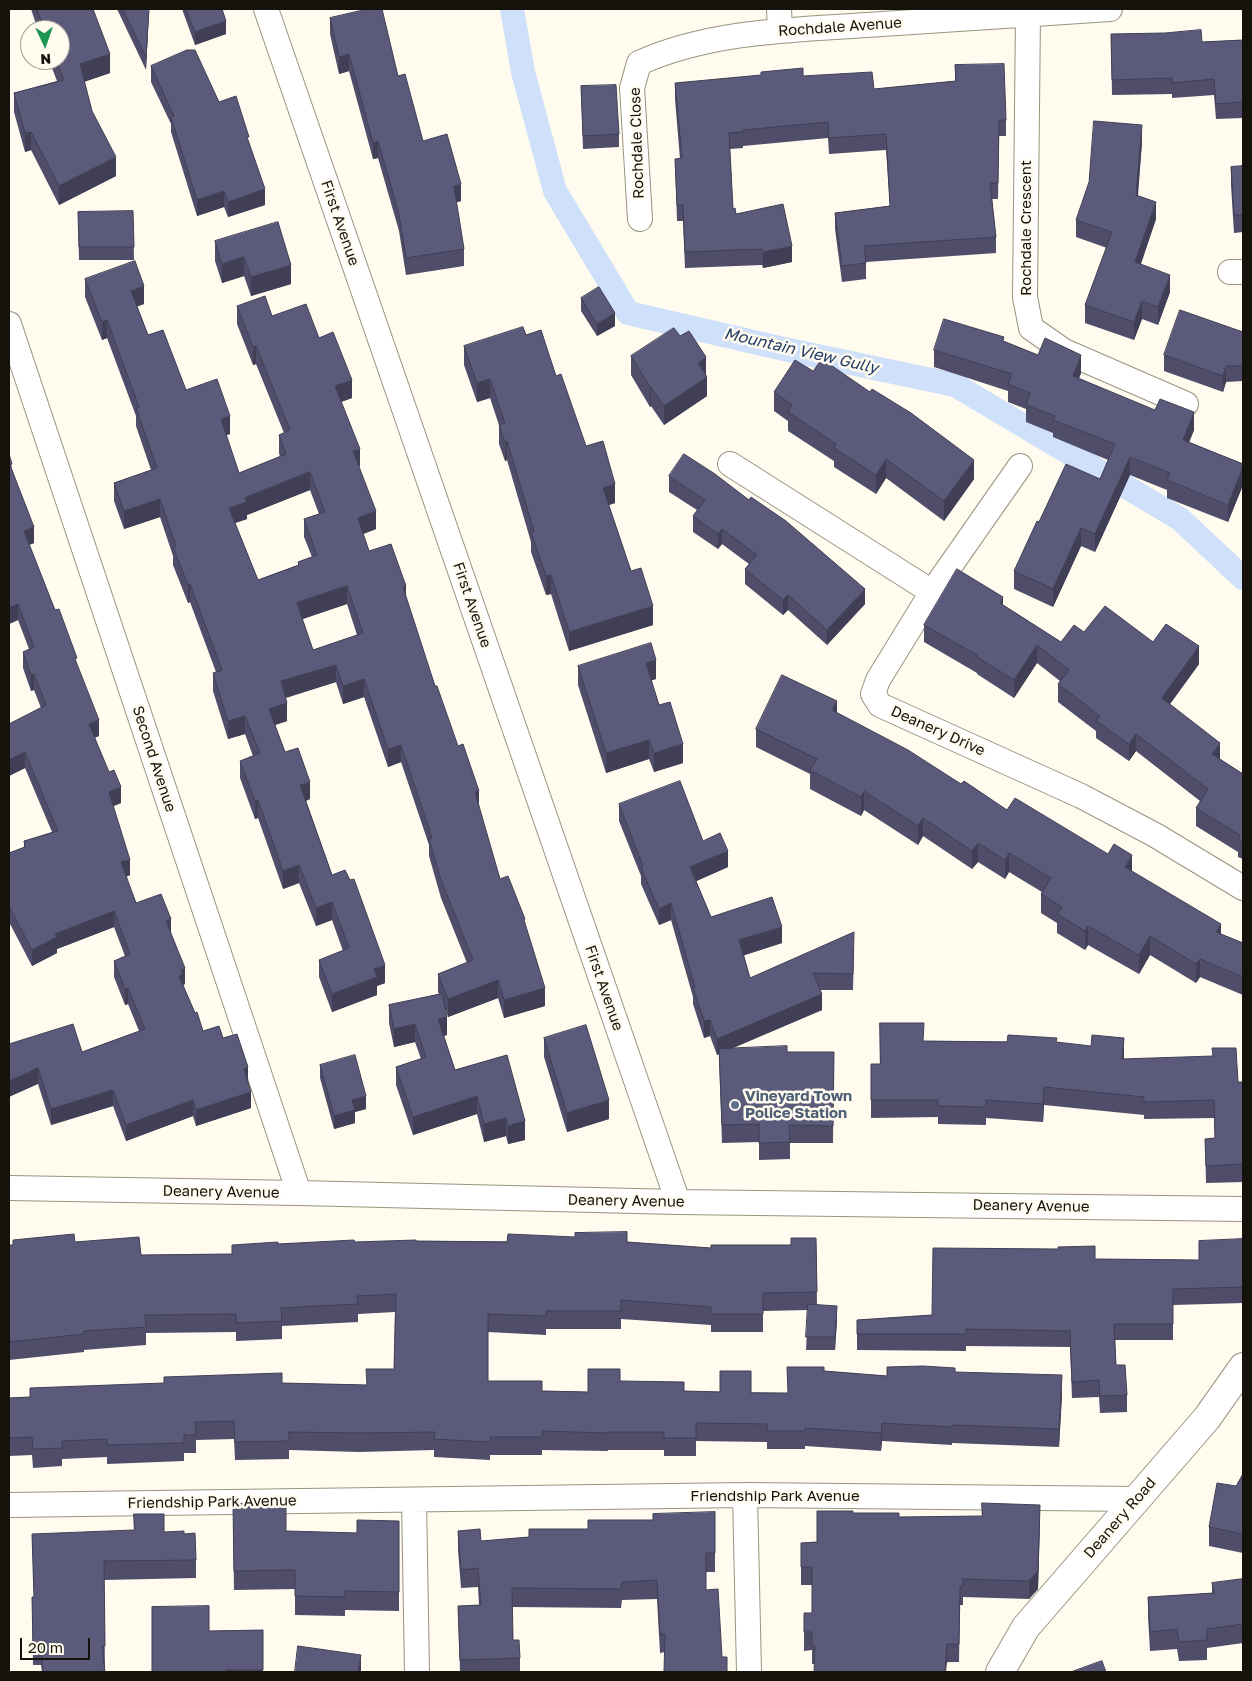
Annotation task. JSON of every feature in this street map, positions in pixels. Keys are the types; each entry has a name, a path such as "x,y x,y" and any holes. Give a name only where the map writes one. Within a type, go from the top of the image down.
{"street":[{"name":"First Avenue","path":"266,9 678,1202"},
{"name":"Rochdale Avenue","path":"663,52 718,40 779,20 1028,14 1110,9"},
{"name":"Rochdale Crescent","path":"1028,14 1025,297 1032,328 1064,351 1186,404"},
{"name":"Rochdale Close","path":"640,219 632,88 639,63 663,52"},
{"name":"Second Avenue","path":"9,324 299,1193"},
{"path":"730,464 932,592 1020,466"},
{"name":"Deanery Drive","path":"932,592 878,680 873,694 880,705 1082,796 1155,835 1243,888"},
{"name":"Deanery Avenue","path":"9,1188 678,1202 1243,1209"},
{"name":"Deanery Road","path":"1000,1672 1026,1627 1207,1418 1243,1367"},
{"path":"744,1495 750,1672"},
{"name":"Friendship Park Avenue","path":"9,1505 744,1495 1136,1499"},
{"path":"414,1500 417,1672"}],"building":[{"path":"37,9 93,9 110,54 80,64 92,111 116,157 59,186 31,132 25,133 14,93 64,80 60,70 70,70 70,20 41,20"},
{"path":"123,9 149,9 146,57"},
{"path":"186,9 222,9 226,21 195,32"},
{"path":"368,9 382,9 398,76 405,74 423,141 447,134 461,184 454,186 464,249 406,258 399,214 378,141 373,143 349,54 339,57 330,18"},
{"path":"1201,30 1202,42 1243,40 1243,102 1216,104 1214,79 1172,83 1172,78 1112,80 1111,34"},
{"path":"187,50 195,50 219,102 236,96 249,137 247,137 265,189 228,202 224,191 197,200 171,117 174,116 151,66"},
{"path":"1004,64 1006,120 999,120 998,183 990,183 996,237 864,246 866,263 842,266 835,213 890,206 886,134 829,138 828,122 729,133 733,209 735,208 736,214 783,204 792,246 763,252 762,249 685,252 683,205 677,205 675,159 682,158 675,83 761,75 761,72 803,68 803,76 872,72 874,89 956,81 955,65"},
{"path":"616,85 619,134 583,136 581,86"},
{"path":"1094,121 1142,125 1136,195 1156,202 1135,262 1170,275 1158,307 1142,301 1134,322 1085,305 1112,232 1076,220 1089,182"},
{"path":"1243,166 1243,215 1234,215 1231,167"},
{"path":"133,211 134,247 79,247 78,212"},
{"path":"278,222 291,265 251,277 244,257 222,264 215,241"},
{"path":"135,261 144,286 131,291 148,335 163,330 186,390 217,379 230,416 221,419 239,473 286,454 279,435 290,430 256,346 253,347 237,306 265,296 272,316 306,304 319,338 333,332 352,380 335,386 360,449 353,451 376,511 358,518 369,551 391,544 406,586 403,587 435,686 437,686 458,746 463,744 479,791 475,792 500,879 508,876 525,919 545,988 504,1000 498,980 448,999 438,974 473,960 441,880 429,839 432,838 401,745 388,749 364,679 343,686 336,665 281,681 287,703 269,709 285,752 298,748 310,782 300,785 332,875 345,870 350,880 354,879 385,965 374,969 377,977 332,994 319,960 349,948 332,902 316,908 299,865 283,871 258,800 255,801 240,761 260,753 245,716 228,721 213,673 222,670 190,584 188,585 173,547 176,546 160,499 124,511 114,483 157,468 136,408 139,407 107,320 102,322 85,279","holes":["310,472 325,512 304,519 317,555 298,562 299,565 258,580 229,508 247,502 245,498","347,586 363,633 313,650 297,603"]},
{"path":"599,287 615,313 597,324 581,298"},
{"path":"1180,310 1243,332 1243,366 1226,366 1223,376 1164,355"},
{"path":"944,319 1004,337 1003,341 1038,355 1045,338 1081,355 1073,376 1155,410 1160,399 1194,412 1183,440 1243,464 1228,505 1167,480 1170,473 1130,457 1095,534 1081,528 1053,589 1014,571 1066,464 1100,479 1115,444 1053,420 1055,416 1026,405 1030,393 1008,384 1012,374 934,350"},
{"path":"523,327 526,335 541,330 556,376 561,374 586,446 603,441 615,484 603,488 631,571 641,568 653,606 569,632 551,575 546,576 531,532 534,531 507,441 505,442 499,425 505,423 490,379 477,383 464,346"},
{"path":"674,328 680,336 689,331 706,357 698,363 707,377 664,406 631,356"},
{"path":"822,359 870,392 872,389 911,413 974,460 944,501 886,459 876,475 834,448 836,444 788,412 792,405 774,392 795,360 813,371"},
{"path":"9,454 12,464 10,465 34,527 24,531 55,610 59,609 77,658 75,659 99,720 89,724 109,772 114,770 121,787 109,792 130,860 121,862 136,903 161,894 171,919 166,921 185,968 181,970 183,974 179,976 195,1013 197,1012 203,1031 219,1026 223,1038 237,1034 248,1067 244,1069 251,1092 196,1110 193,1100 126,1125 113,1090 51,1109 38,1068 9,1081 9,1044 73,1024 82,1052 145,1029 128,988 125,989 114,961 130,954 114,911 55,934 57,937 32,950 9,906 9,853 25,847 24,841 58,831 25,752 9,760 9,724 46,705 34,674 31,675 23,652 34,647 18,604 9,608"},
{"path":"684,454 715,474 749,500 751,497 786,521 865,589 827,630 788,595 783,600 745,569 757,555 722,529 718,534 693,516 705,500 669,476"},
{"path":"957,569 1003,597 1000,603 1061,642 1074,625 1084,632 1105,606 1153,642 1166,624 1199,646 1162,698 1220,743 1212,754 1243,774 1243,842 1238,839 1240,835 1196,808 1208,789 1136,734 1129,744 1096,721 1100,716 1058,684 1069,670 1037,645 1014,680 977,657 977,655 924,625"},
{"path":"651,643 656,660 646,663 659,705 670,702 683,744 654,753 649,740 606,753 578,666"},
{"path":"782,675 837,701 832,710 908,750 961,784 964,781 1007,810 1015,798 1108,854 1114,844 1132,855 1125,867 1221,924 1216,932 1243,943 1243,977 1200,959 1196,964 1150,936 1139,955 1088,926 1085,931 1057,914 1062,907 1041,894 1051,878 1009,853 1005,860 978,843 972,851 923,818 918,826 864,791 861,797 810,770 817,759 756,729"},
{"path":"680,781 703,841 720,833 728,851 690,867 711,917 772,897 782,927 739,940 750,978 854,932 853,974 813,973 822,994 717,1039 710,1020 704,1021 671,903 659,909 641,868 643,866 619,804"},
{"path":"442,994 447,1017 438,1019 455,1070 507,1055 525,1121 508,1126 506,1118 484,1124 477,1096 413,1117 396,1067 426,1057 415,1024 394,1029 389,1005"},
{"path":"880,1023 924,1023 923,1041 1007,1042 1008,1035 1057,1038 1056,1042 1091,1046 1092,1035 1124,1038 1122,1059 1213,1056 1212,1048 1236,1048 1238,1082 1243,1082 1243,1164 1206,1166 1205,1139 1215,1138 1214,1100 1144,1102 1144,1097 1044,1087 1043,1104 986,1100 986,1107 938,1106 938,1100 871,1100 871,1064 880,1064"},
{"path":"586,1025 609,1100 567,1113 544,1038"},
{"path":"787,1046 787,1052 834,1052 833,1126 789,1125 790,1142 759,1143 759,1124 722,1125 719,1049"},
{"path":"355,1055 366,1096 352,1100 355,1110 334,1116 320,1065"},
{"path":"627,1232 627,1242 711,1248 711,1245 791,1245 791,1238 816,1238 817,1292 763,1293 763,1314 711,1314 711,1307 621,1300 621,1311 546,1311 546,1316 488,1314 488,1381 542,1381 542,1391 588,1392 588,1369 620,1369 620,1381 684,1382 684,1391 720,1392 720,1371 751,1371 751,1393 788,1393 787,1367 824,1367 824,1371 887,1376 887,1367 923,1366 955,1368 955,1372 1062,1375 1059,1429 952,1425 952,1427 882,1423 881,1433 805,1428 805,1431 767,1431 767,1424 696,1423 696,1438 664,1438 664,1432 542,1431 542,1437 490,1437 490,1442 434,1439 435,1432 289,1432 289,1441 235,1442 234,1421 195,1422 196,1435 184,1435 184,1443 107,1445 107,1439 62,1441 62,1448 33,1449 32,1437 9,1438 9,1398 30,1397 30,1388 164,1383 164,1377 282,1373 282,1383 367,1385 366,1369 394,1369 396,1294 357,1296 358,1304 281,1308 282,1321 236,1323 236,1314 145,1315 146,1327 84,1331 84,1334 9,1342 9,1245 13,1245 13,1240 74,1234 75,1242 139,1237 141,1255 232,1254 232,1245 278,1242 278,1244 354,1240 355,1242 416,1240 507,1242 508,1234 575,1237 575,1233"},
{"path":"1243,1239 1243,1287 1173,1289 1173,1324 1114,1324 1116,1365 1125,1365 1127,1395 1100,1396 1099,1380 1072,1382 1070,1331 966,1329 966,1334 857,1334 857,1320 932,1315 933,1248 1058,1249 1058,1247 1095,1246 1095,1259 1199,1260 1199,1241"},
{"path":"808,1304 837,1306 835,1337 806,1337"},
{"path":"1243,1474 1243,1534 1209,1527 1217,1483 1236,1486"},
{"path":"286,1503 286,1531 357,1533 357,1520 399,1521 399,1592 345,1591 345,1597 295,1596 295,1570 234,1571 233,1504"},
{"path":"982,1503 1040,1505 1038,1571 1029,1581 963,1579 963,1586 960,1586 959,1644 947,1644 945,1672 814,1672 815,1646 812,1646 812,1632 804,1632 804,1613 812,1613 812,1567 801,1567 801,1543 817,1542 817,1511 899,1513 899,1517 982,1516"},
{"path":"715,1512 715,1553 706,1553 706,1590 718,1589 722,1657 727,1657 727,1672 664,1672 665,1634 660,1634 657,1580 622,1582 621,1589 512,1588 513,1640 519,1640 520,1658 460,1660 458,1606 481,1605 478,1568 461,1570 458,1531 480,1529 481,1541 529,1537 529,1529 588,1529 588,1520 653,1520 653,1514"},
{"path":"134,1514 164,1514 164,1532 184,1531 184,1534 195,1533 196,1560 104,1561 105,1646 102,1646 105,1672 43,1672 41,1647 33,1647 32,1534 134,1530"},
{"path":"1243,1579 1243,1624 1207,1629 1207,1640 1179,1642 1177,1629 1150,1632 1148,1597 1214,1593 1212,1583"},
{"path":"209,1606 209,1631 263,1630 263,1670 152,1672 152,1607"},
{"path":"298,1646 361,1655 358,1672 295,1672"},
{"path":"1102,1661 1106,1672 1071,1672"}],"waterway":[{"name":"Mountain View Gully","path":"512,9 523,72 555,191 628,313 784,349 955,385 1180,519 1243,578"}],"place":[{"name":"Vineyard Town Police Station","path":"735,1105"}]}
